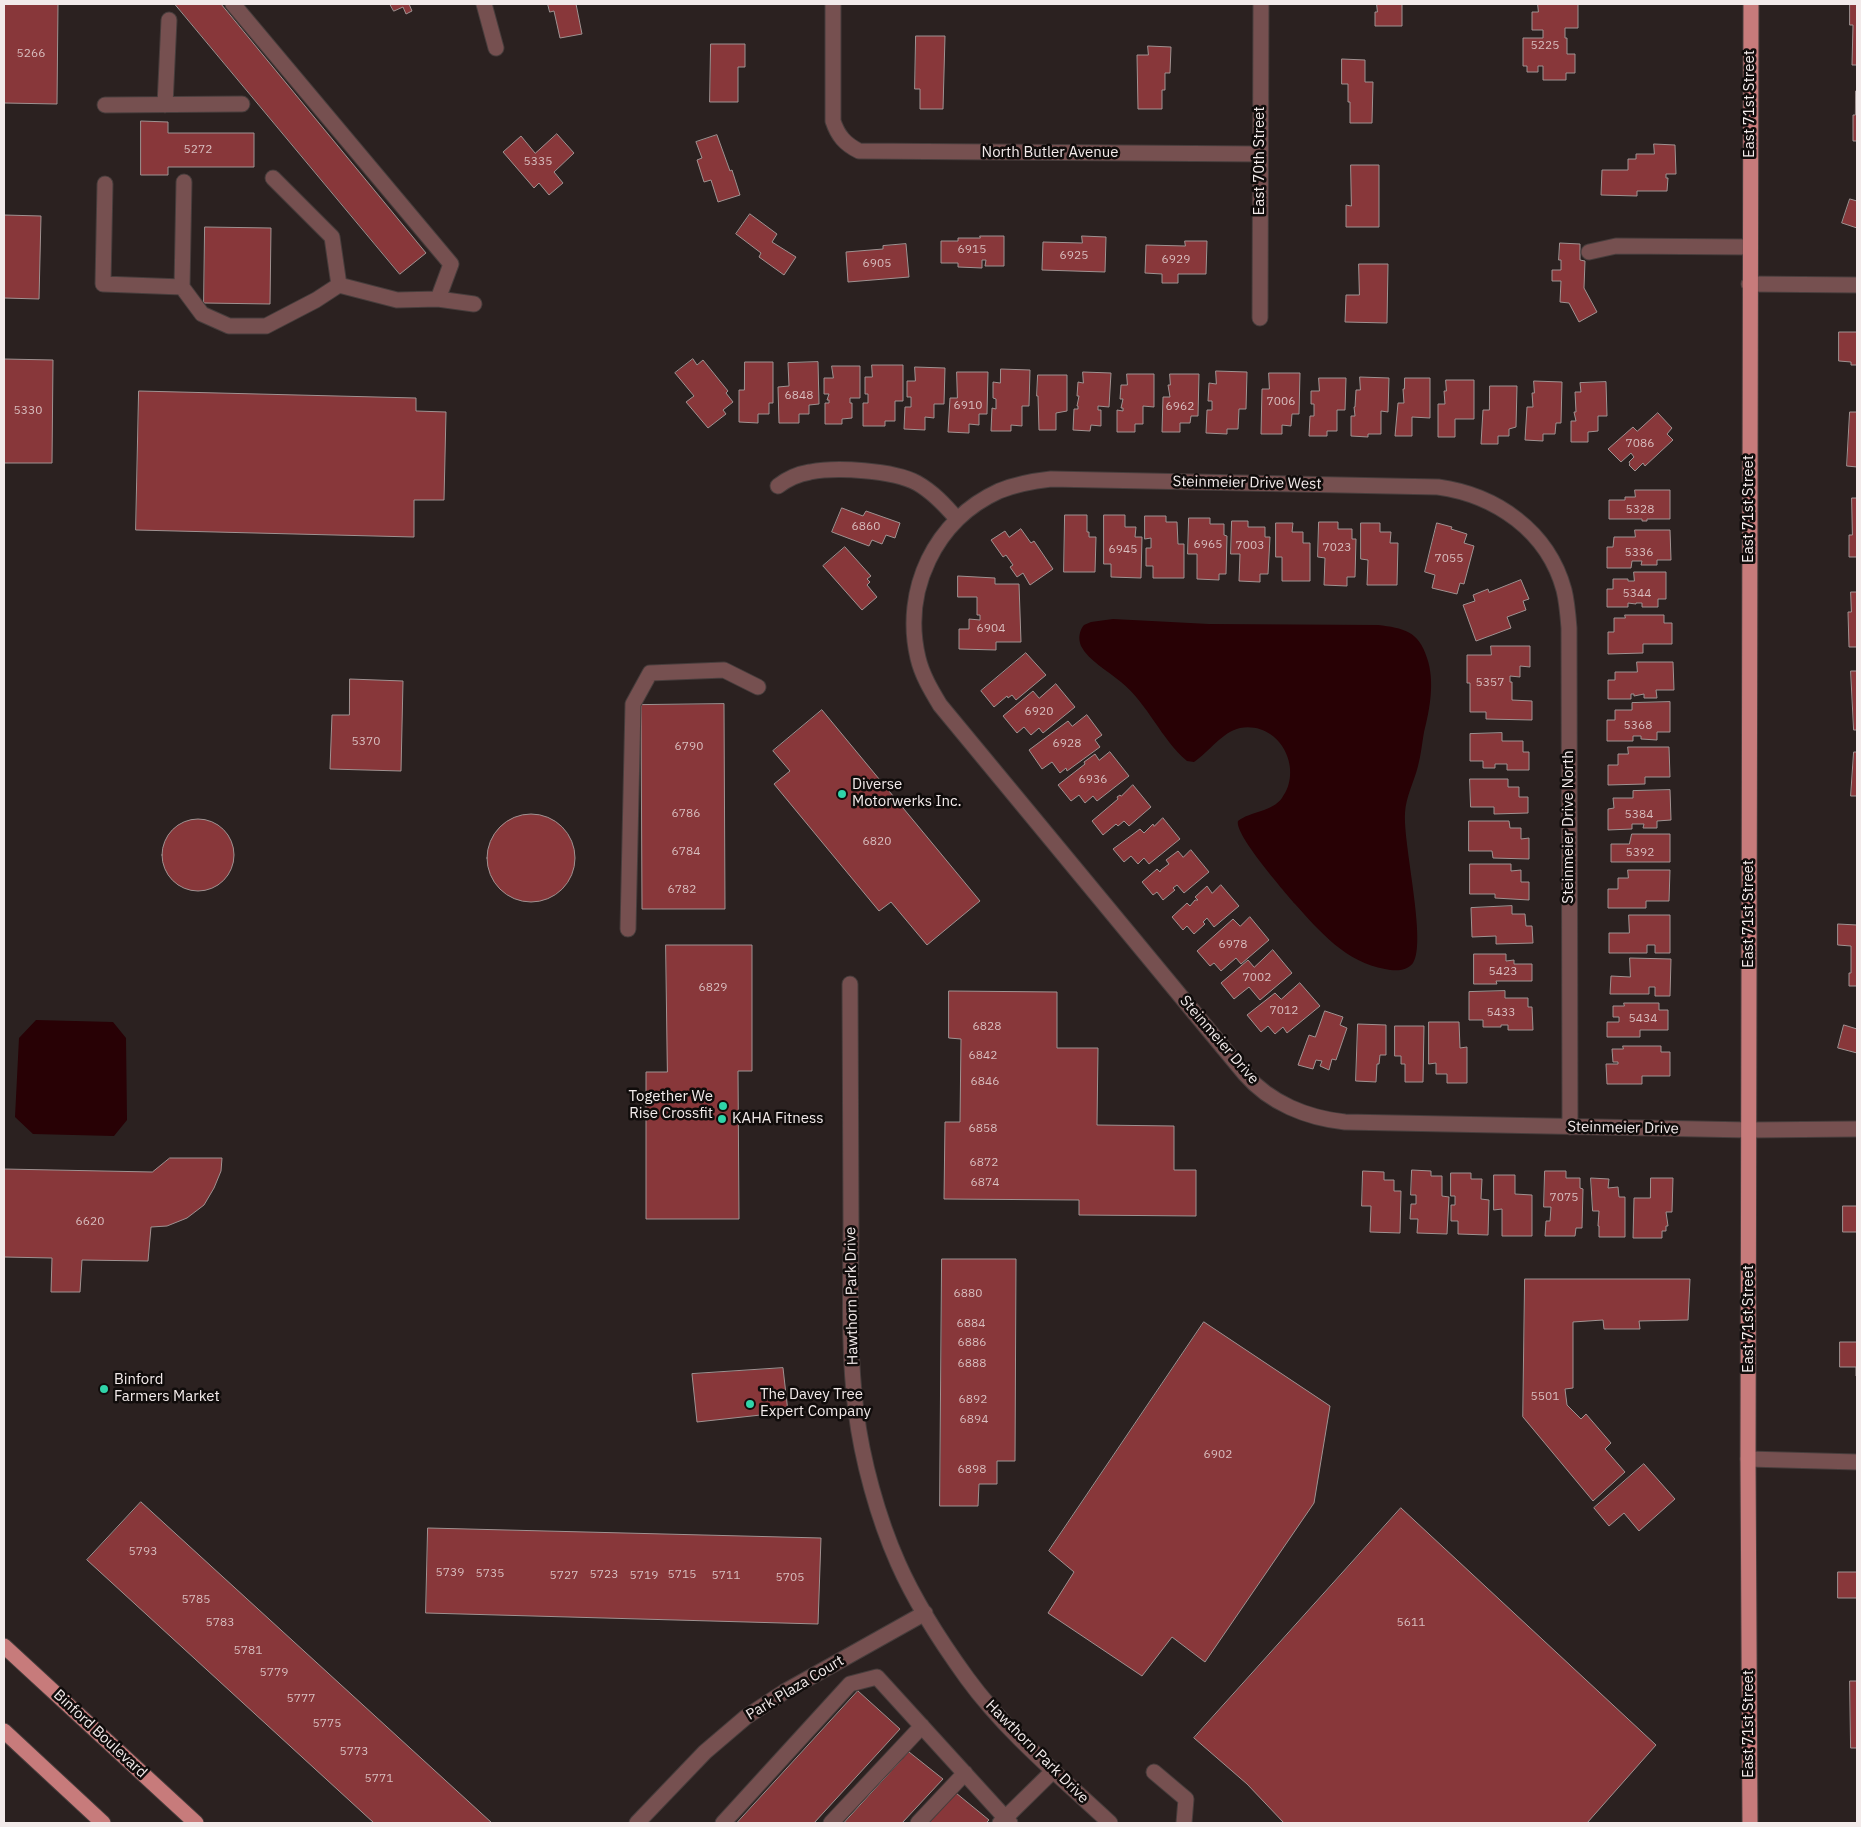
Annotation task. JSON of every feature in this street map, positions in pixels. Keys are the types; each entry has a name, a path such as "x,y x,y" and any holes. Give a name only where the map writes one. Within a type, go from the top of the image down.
{"main road":[{"name":"East 71st Street","path":"1750,4 1748,1459 1750,1823"},
{"name":"Binford Boulevard","path":"4,1646 196,1823"},
{"path":"4,1731 103,1823"}],"street":[{"path":"233,4 451,264 438,299"},
{"path":"484,4 496,48"},
{"name":"North Butler Avenue","path":"833,4 833,122 844,141 852,148 864,152 1260,154"},
{"name":"East 70th Street","path":"1260,318 1261,4"},
{"path":"165,104 169,20"},
{"path":"105,105 242,104"},
{"path":"273,178 332,237 338,285"},
{"path":"184,182 182,286 202,314 229,326 266,326 316,300 338,285 397,300 438,299 474,304"},
{"path":"105,184 103,284 182,286"},
{"path":"1589,252 1616,246 1749,247"},
{"path":"1749,284 1857,285"},
{"path":"778,486 796,476 826,470 884,472 918,483 940,500 957,519"},
{"name":"Steinmeier Drive West","path":"957,519 984,498 1000,491 1025,483 1051,480 1430,487 1457,490 1490,502 1513,516 1534,536"},
{"name":"Steinmeier Drive","path":"957,519 938,541 929,556 917,589 913,624 918,658 927,683 940,705 1250,1080 1271,1097 1286,1106 1310,1116 1336,1122 1749,1130 1857,1129"},
{"name":"Steinmeier Drive North","path":"1534,536 1546,551 1562,584 1569,628 1570,1127"},
{"path":"628,929 634,704 650,673 724,670 758,687"},
{"name":"Hawthorn Park Drive","path":"850,984 851,1333 856,1410 880,1513 898,1562 925,1614 949,1652 986,1702 1030,1749 1110,1823"},
{"path":"1748,1459 1857,1462"},
{"name":"Park Plaza Court","path":"637,1823 705,1752 746,1716 792,1687 925,1614"},
{"path":"723,1823 850,1684 877,1676 965,1774 1005,1822 1053,1771"},
{"path":"831,1823 922,1726"},
{"path":"1154,1772 1186,1799 1184,1823"},
{"path":"918,1823 965,1774"}],"shaded area":[{"path":"1113,619 1209,624 1378,625 1409,632 1415,636 1424,649 1427,658 1431,685 1430,705 1420,758 1405,813 1417,935 1417,952 1410,966 1400,970 1392,970 1371,966 1358,960 1324,935 1295,904 1251,850 1239,828 1238,821 1273,806 1282,798 1288,786 1290,774 1289,761 1284,749 1277,739 1267,732 1254,728 1240,728 1221,738 1194,762 1187,761 1131,691 1094,661 1081,646 1080,635 1084,625 1091,622"},
{"path":"36,1020 113,1022 126,1038 127,1120 114,1136 33,1134 15,1117 19,1038"}],"building":[{"path":"4,4 58,4 57,104 4,103"},
{"path":"175,4 221,4 426,253 400,274"},
{"path":"390,4 409,4 412,11 406,14 403,7 394,11"},
{"path":"548,4 576,4 582,34 560,38 554,11 550,12"},
{"path":"1377,4 1402,4 1402,26 1375,26"},
{"path":"1538,4 1578,4 1578,28 1565,28 1567,54 1575,54 1575,73 1566,73 1566,80 1543,80 1543,66 1538,66 1538,72 1527,72 1527,66 1523,66 1523,38 1543,38 1543,30 1532,30 1532,12 1538,12"},
{"path":"1850,4 1857,4 1857,65 1852,65 1853,25 1850,25"},
{"path":"916,36 945,36 943,109 920,109 920,89 915,89"},
{"path":"711,44 745,44 745,67 738,67 738,102 710,102"},
{"path":"1148,46 1171,47 1170,73 1165,73 1165,90 1162,90 1162,109 1138,109 1137,55 1148,55"},
{"path":"1342,59 1365,60 1365,82 1373,82 1372,123 1350,123 1348,84 1342,84"},
{"path":"1856,91 1857,141 1853,141 1853,115 1855,115"},
{"path":"141,121 168,122 168,133 254,133 254,167 168,167 168,175 141,175"},
{"path":"557,134 574,153 554,172 563,183 549,195 539,183 534,188 503,152 521,136 535,153"},
{"path":"717,135 740,195 718,202 711,180 704,182 697,160 702,158 696,142"},
{"path":"1654,144 1675,145 1676,174 1666,174 1666,178 1668,178 1667,191 1637,191 1637,196 1601,195 1602,170 1628,170 1628,159 1636,159 1636,154 1654,154"},
{"path":"1351,165 1379,165 1379,227 1346,227 1346,205 1351,206"},
{"path":"1850,199 1857,201 1857,228 1842,223"},
{"path":"750,214 777,234 772,242 796,257 784,275 759,257 761,253 736,234"},
{"path":"4,215 41,216 39,299 4,298"},
{"path":"205,227 271,228 270,304 204,303"},
{"path":"980,236 1004,236 1004,266 985,266 986,260 982,260 982,268 958,267 958,263 941,263 941,241 958,241 958,238 980,238"},
{"path":"1082,236 1106,237 1105,272 1042,270 1043,242 1082,243"},
{"path":"1185,241 1207,241 1206,274 1178,274 1178,283 1162,283 1162,274 1145,273 1146,245 1185,246"},
{"path":"1560,243 1580,244 1580,260 1585,261 1584,288 1597,312 1579,322 1569,303 1560,302 1561,281 1552,281 1552,270 1561,270 1561,260 1559,260"},
{"path":"906,244 909,277 848,282 846,252 883,249 883,246"},
{"path":"1359,264 1388,264 1387,323 1345,322 1346,295 1359,295"},
{"path":"1839,332 1857,332 1857,365 1851,365 1851,362 1839,361"},
{"path":"4,359 53,360 52,463 4,463"},
{"path":"693,359 697,365 703,360 728,391 726,393 733,402 723,410 726,414 708,428 686,402 694,396 675,373"},
{"path":"745,362 773,362 773,403 769,403 769,414 758,414 758,423 739,422 739,390 744,390"},
{"path":"818,362 819,404 809,405 809,414 799,414 799,423 779,423 778,387 789,386 788,363"},
{"path":"872,365 903,365 903,401 895,401 895,421 885,421 885,426 863,426 863,403 868,403 868,394 865,394 865,377 872,377"},
{"path":"832,366 860,366 860,398 850,398 852,418 842,419 842,424 825,424 825,403 829,403 829,400 827,400 829,394 824,394 824,378 833,378"},
{"path":"915,367 945,368 944,404 934,404 934,418 925,417 925,430 904,429 905,407 911,407 911,397 907,397 907,381 915,381"},
{"path":"1001,369 1030,370 1029,406 1022,406 1022,426 1011,425 1011,431 991,431 992,408 996,409 996,399 993,398 993,382 1000,383"},
{"path":"1216,371 1247,372 1246,409 1239,409 1238,429 1227,429 1227,434 1206,433 1207,410 1212,410 1212,401 1208,401 1209,383 1216,384"},
{"path":"957,372 988,372 987,414 979,414 979,425 969,424 969,433 948,432 950,398 957,398"},
{"path":"1083,372 1111,373 1109,407 1098,406 1098,410 1101,410 1101,426 1091,425 1090,431 1073,430 1074,409 1078,409 1078,382 1083,383"},
{"path":"1269,373 1300,373 1299,414 1292,414 1291,426 1282,425 1282,434 1261,434 1262,389 1269,389"},
{"path":"1127,374 1154,374 1154,407 1143,406 1143,424 1135,424 1135,432 1117,432 1117,410 1123,411 1123,408 1121,408 1123,399 1120,399 1121,385 1127,385"},
{"path":"1170,374 1199,374 1198,416 1191,416 1190,423 1180,423 1180,432 1162,432 1163,397 1170,397 1168,385 1170,385"},
{"path":"1038,375 1067,375 1067,411 1056,413 1056,430 1039,430"},
{"path":"1360,377 1389,378 1388,412 1381,411 1381,434 1368,434 1368,437 1351,436 1351,416 1355,416 1356,390 1360,390"},
{"path":"1319,378 1346,378 1345,410 1337,410 1337,431 1327,431 1327,436 1309,436 1310,416 1314,416 1314,404 1311,404 1311,391 1319,391"},
{"path":"1405,378 1430,378 1430,418 1412,417 1412,436 1395,436 1398,403 1404,403 1403,389"},
{"path":"1446,380 1474,380 1474,419 1455,419 1455,437 1438,437 1438,404 1445,404 1444,391 1446,391"},
{"path":"1534,381 1562,382 1561,423 1556,423 1555,434 1543,434 1543,441 1525,440 1527,407 1533,407 1532,393 1534,393"},
{"path":"1606,382 1607,416 1598,416 1598,431 1588,432 1588,442 1571,442 1571,421 1576,421 1574,412 1576,412 1575,392 1581,392 1580,383"},
{"path":"1490,386 1517,386 1516,427 1509,429 1509,436 1498,436 1498,444 1481,444 1483,410 1489,410"},
{"path":"139,391 416,398 416,411 446,412 444,500 414,500 414,537 136,530"},
{"path":"1850,412 1857,412 1857,467 1847,466"},
{"path":"1658,413 1672,428 1667,434 1673,440 1645,466 1643,463 1635,471 1629,465 1629,462 1634,457 1631,453 1621,462 1608,449 1633,427 1637,431"},
{"path":"1635,490 1670,490 1670,519 1647,519 1647,521 1642,521 1642,519 1609,519 1609,500 1625,500 1625,497 1635,497"},
{"path":"1852,498 1857,498 1857,557 1849,557 1849,535 1852,535"},
{"path":"842,508 863,516 866,511 900,523 895,538 886,535 882,544 872,540 869,546 832,532"},
{"path":"1065,515 1087,515 1087,532 1089,532 1089,537 1096,537 1095,572 1064,572"},
{"path":"1104,515 1125,515 1125,527 1136,527 1135,537 1142,537 1141,578 1111,577 1111,564 1104,564"},
{"path":"1145,516 1166,516 1166,522 1177,522 1178,544 1184,544 1184,578 1153,578 1153,566 1146,566 1146,548 1151,548 1151,538 1145,539"},
{"path":"1189,518 1210,518 1210,524 1224,524 1224,535 1227,536 1226,574 1219,574 1219,580 1197,579 1197,554 1188,554"},
{"path":"1232,521 1248,521 1248,527 1265,527 1265,537 1270,537 1268,574 1260,574 1260,582 1239,581 1240,554 1231,554"},
{"path":"1319,522 1338,522 1338,529 1352,529 1352,539 1356,539 1355,577 1347,577 1347,586 1324,585 1325,558 1318,557"},
{"path":"1276,523 1293,523 1292,532 1303,532 1303,543 1310,543 1310,581 1282,581 1282,557 1276,557"},
{"path":"1361,523 1380,523 1380,532 1391,532 1390,543 1398,543 1397,585 1367,585 1368,560 1361,559"},
{"path":"1437,523 1467,534 1464,543 1474,546 1464,584 1460,583 1457,594 1432,588 1435,575 1425,572"},
{"path":"1021,529 1031,543 1034,541 1053,569 1030,585 1023,573 1017,577 1010,567 1013,565 1006,555 1003,557 991,540 1005,531 1009,537"},
{"path":"1635,530 1670,530 1671,560 1657,560 1657,565 1641,565 1642,561 1632,561 1631,568 1607,568 1607,547 1613,547 1614,537 1635,537"},
{"path":"845,547 871,576 867,579 870,582 867,585 877,597 862,610 823,566"},
{"path":"1634,572 1666,572 1666,599 1658,599 1658,607 1642,607 1642,603 1628,603 1628,607 1607,607 1607,589 1613,589 1613,579 1634,581"},
{"path":"958,576 995,578 995,584 1019,584 1021,642 996,642 996,650 959,649 959,629 969,629 969,619 980,620 980,615 977,615 977,597 958,597"},
{"path":"1521,580 1529,599 1523,601 1526,610 1507,617 1511,628 1476,641 1463,605 1475,601 1473,595 1488,589 1489,592"},
{"path":"1851,592 1857,592 1857,647 1849,647 1848,612 1851,612"},
{"path":"1625,615 1664,615 1664,623 1672,623 1672,644 1643,644 1643,653 1608,654 1608,632 1614,632 1614,618 1625,618"},
{"path":"1491,646 1530,646 1530,667 1520,666 1520,677 1510,676 1510,682 1512,682 1512,700 1532,701 1532,720 1486,719 1486,712 1470,712 1470,683 1467,683 1467,655 1491,655"},
{"path":"1026,653 1046,675 1016,700 1012,695 1008,698 1007,696 994,707 981,691"},
{"path":"1637,662 1673,662 1674,690 1656,690 1657,698 1644,698 1644,694 1634,696 1634,694 1631,694 1631,699 1608,699 1608,680 1615,680 1615,672 1637,672"},
{"path":"1851,671 1857,671 1857,730 1854,730"},
{"path":"350,679 403,681 401,771 330,769 332,715 349,715"},
{"path":"1056,684 1075,707 1043,733 1039,728 1031,735 1024,727 1017,733 1003,716 1033,691 1039,698"},
{"path":"1670,702 1670,732 1657,732 1657,740 1641,739 1641,736 1633,736 1633,741 1607,741 1607,720 1615,720 1615,710 1632,710 1632,703"},
{"path":"724,704 725,909 642,909 641,705"},
{"path":"822,710 980,901 927,945 891,902 879,911 774,784 790,771 773,751"},
{"path":"1087,715 1102,735 1095,740 1100,747 1067,771 1066,768 1060,773 1052,762 1042,769 1029,750 1068,721 1072,726"},
{"path":"1502,733 1502,741 1523,741 1523,752 1529,752 1529,770 1507,770 1507,764 1495,764 1495,768 1483,768 1483,761 1470,761 1470,734"},
{"path":"1628,747 1669,747 1670,777 1645,777 1645,784 1608,785 1608,765 1618,765 1618,754 1628,754"},
{"path":"1110,752 1129,776 1097,801 1093,796 1085,803 1079,795 1071,801 1058,785 1095,754 1099,760"},
{"path":"1854,752 1857,752 1857,796 1851,796"},
{"path":"1470,779 1508,779 1508,787 1519,787 1519,797 1528,797 1528,813 1494,814 1494,807 1471,807"},
{"path":"1133,785 1151,807 1129,826 1124,821 1118,826 1116,824 1103,835 1092,821 1118,799 1117,797 1121,796"},
{"path":"1670,790 1671,820 1657,821 1657,828 1643,828 1644,824 1632,824 1632,829 1608,830 1608,809 1614,808 1613,798 1633,798 1633,791"},
{"path":"522,814 540,814 556,821 568,833 575,849 575,867 568,883 556,895 540,902 522,902 506,895 494,883 487,867 487,849 494,833 506,821"},
{"path":"1163,818 1180,839 1149,864 1144,858 1138,864 1131,856 1124,862 1113,849 1140,829 1144,833"},
{"path":"198,819 212,822 224,829 231,841 234,855 231,869 224,881 212,888 198,891 184,888 172,881 165,869 162,855 165,841 172,829 184,822"},
{"path":"1469,821 1509,821 1510,828 1521,828 1521,839 1529,838 1529,859 1493,858 1492,851 1469,851"},
{"path":"1632,834 1670,834 1670,862 1611,862 1611,844 1629,844"},
{"path":"1191,850 1209,872 1184,893 1177,885 1173,888 1175,890 1163,900 1157,892 1153,895 1142,882 1157,869 1160,872 1169,864 1166,860 1178,851 1183,857"},
{"path":"1470,864 1511,864 1511,871 1521,870 1521,882 1529,882 1529,900 1495,898 1495,894 1470,894"},
{"path":"1628,870 1670,870 1669,901 1646,901 1646,908 1608,908 1608,889 1618,889 1618,878 1628,878"},
{"path":"1221,885 1239,906 1214,927 1207,918 1203,922 1205,924 1194,934 1187,926 1183,930 1172,917 1187,903 1190,906 1195,900 1198,900 1195,897 1207,886 1212,893"},
{"path":"1512,906 1512,914 1525,914 1526,926 1532,926 1533,943 1496,944 1496,936 1472,937 1471,908"},
{"path":"1629,915 1670,915 1670,953 1655,953 1655,945 1647,945 1647,953 1609,953 1609,933 1629,933"},
{"path":"1250,917 1269,940 1241,964 1236,958 1221,971 1214,963 1210,966 1197,951 1233,919 1240,926"},
{"path":"1838,924 1857,925 1857,986 1849,986 1851,946 1838,945"},
{"path":"666,945 752,945 752,1071 738,1071 739,1219 646,1219 646,1072 667,1072"},
{"path":"1273,950 1292,973 1260,1000 1249,987 1234,999 1221,983 1248,960 1254,967"},
{"path":"1474,954 1506,954 1506,961 1514,960 1514,964 1532,964 1532,981 1496,981 1497,984 1474,984"},
{"path":"1630,958 1671,959 1670,996 1655,996 1655,987 1649,987 1649,994 1610,994 1611,976 1630,977"},
{"path":"1300,983 1320,1006 1287,1033 1283,1027 1275,1034 1268,1026 1261,1032 1247,1015 1275,993 1281,999"},
{"path":"949,991 1057,992 1057,1048 1098,1048 1097,1125 1174,1126 1174,1170 1196,1170 1196,1216 1079,1215 1079,1200 944,1199 945,1122 960,1122 961,1039 949,1038"},
{"path":"1505,991 1505,998 1528,998 1528,1007 1532,1007 1533,1030 1508,1030 1508,1025 1483,1027 1483,1020 1469,1020 1469,992"},
{"path":"1624,1003 1659,1003 1659,1010 1668,1010 1668,1030 1640,1030 1640,1037 1607,1037 1607,1022 1619,1022 1619,1017 1613,1017 1613,1006 1624,1006"},
{"path":"1325,1011 1343,1017 1340,1025 1347,1028 1336,1060 1332,1059 1329,1070 1320,1066 1322,1061 1316,1060 1313,1069 1298,1065 1309,1035 1315,1037"},
{"path":"1429,1022 1459,1022 1460,1048 1467,1047 1467,1083 1447,1083 1447,1074 1436,1074 1436,1063 1429,1064"},
{"path":"1358,1024 1386,1025 1386,1055 1380,1055 1379,1064 1377,1064 1376,1082 1356,1081"},
{"path":"1844,1025 1857,1029 1857,1053 1838,1048"},
{"path":"1395,1026 1424,1026 1423,1082 1405,1082 1405,1064 1401,1064 1401,1056 1395,1056"},
{"path":"1623,1046 1661,1046 1661,1052 1670,1052 1670,1076 1642,1076 1642,1084 1607,1084 1606,1064 1618,1064 1618,1062 1613,1062 1612,1049 1623,1049"},
{"path":"170,1158 222,1158 221,1171 204,1205 187,1218 167,1226 151,1227 148,1261 82,1260 80,1292 51,1292 52,1258 4,1257 4,1169 152,1172"},
{"path":"1412,1170 1431,1171 1431,1176 1442,1176 1442,1196 1449,1197 1447,1234 1417,1233 1418,1219 1410,1219 1411,1204 1416,1204 1416,1195 1411,1195"},
{"path":"1363,1171 1384,1172 1384,1180 1394,1180 1394,1191 1401,1191 1400,1233 1370,1232 1371,1206 1362,1206"},
{"path":"1545,1171 1566,1171 1566,1178 1580,1178 1580,1188 1583,1189 1582,1228 1576,1228 1575,1236 1545,1236 1546,1221 1550,1221 1551,1207 1544,1207"},
{"path":"1451,1173 1471,1173 1471,1179 1482,1179 1481,1199 1489,1200 1488,1235 1458,1234 1458,1221 1451,1221 1451,1205 1455,1205 1455,1196 1451,1196"},
{"path":"1494,1175 1515,1175 1515,1194 1532,1195 1532,1236 1502,1236 1502,1209 1494,1210"},
{"path":"1591,1178 1609,1179 1608,1188 1618,1187 1619,1197 1625,1197 1625,1237 1599,1237 1599,1211 1593,1211"},
{"path":"1651,1178 1673,1178 1672,1212 1666,1212 1668,1226 1666,1226 1666,1231 1662,1231 1662,1238 1633,1238 1634,1198 1650,1198"},
{"path":"1843,1206 1857,1206 1857,1232 1843,1232"},
{"path":"942,1259 1016,1259 1015,1461 997,1461 997,1484 979,1484 978,1506 940,1506"},
{"path":"1525,1279 1690,1279 1688,1320 1639,1321 1640,1329 1604,1329 1603,1320 1573,1322 1573,1388 1565,1389 1567,1405 1581,1419 1586,1414 1611,1443 1605,1449 1625,1472 1593,1501 1523,1417"},
{"path":"1204,1322 1330,1406 1314,1503 1205,1662 1172,1637 1142,1676 1048,1613 1074,1572 1049,1551"},
{"path":"1840,1342 1857,1342 1857,1376 1856,1367 1840,1367"},
{"path":"783,1368 788,1412 697,1422 692,1374"},
{"path":"1644,1464 1675,1499 1639,1531 1624,1513 1609,1526 1594,1508"},
{"path":"141,1502 492,1823 374,1823 87,1560"},
{"path":"1401,1508 1656,1745 1587,1823 1284,1823 1247,1784 1194,1738"},
{"path":"428,1528 821,1538 818,1624 426,1613"},
{"path":"1838,1572 1857,1572 1857,1598 1838,1598"},
{"path":"1850,1681 1857,1681 1857,1748 1851,1748"},
{"path":"858,1691 900,1729 814,1823 737,1823"},
{"path":"909,1752 943,1779 902,1823 844,1823"},
{"path":"956,1793 989,1820 986,1823 928,1823"}],"place":[{"name":"Diverse Motorwerks Inc.","path":"842,794"},
{"name":"Together We Rise Crossfit","path":"723,1106"},
{"name":"KAHA Fitness","path":"722,1119"},
{"name":"Binford Farmers Market","path":"104,1389"},
{"name":"The Davey Tree Expert Company","path":"750,1404"}]}
